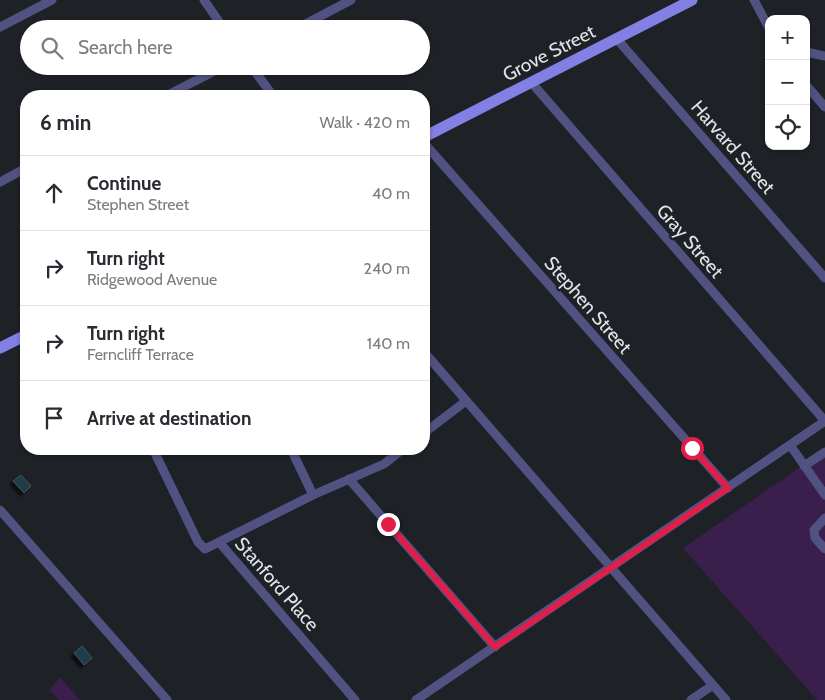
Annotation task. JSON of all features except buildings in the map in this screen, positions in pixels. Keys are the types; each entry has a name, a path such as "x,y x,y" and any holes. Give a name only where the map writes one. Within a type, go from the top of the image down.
{"main road":[{"name":"Grove Street","path":"430,134 692,0"},
{"path":"0,348 20,338"}],"street":[{"path":"0,27 52,0"},
{"path":"204,0 218,20"},
{"path":"313,20 351,0"},
{"path":"754,0 765,21"},
{"name":"Harvard Street","path":"616,38 825,278"},
{"path":"810,53 825,56"},
{"path":"178,90 207,75"},
{"path":"258,75 269,90"},
{"name":"Gray Street","path":"531,82 825,421"},
{"path":"810,89 825,107"},
{"name":"Stephen Street","path":"430,150 728,488"},
{"path":"0,182 20,171"},
{"path":"430,359 726,700"},
{"path":"430,428 466,401"},
{"path":"416,700 825,421"},
{"path":"790,445 825,495"},
{"path":"804,466 825,452"},
{"name":"Stanford Place","path":"156,455 198,542 205,549 220,542 355,700"},
{"path":"295,455 313,495"},
{"path":"220,542 313,495 384,464 395,455"},
{"path":"349,479 495,647"},
{"path":"0,510 167,700"},
{"path":"825,518 814,530 815,538 825,549"},
{"path":"691,700 713,685"}],"shaded area":[{"path":"825,450 825,700 817,700 683,548"},
{"path":"60,677 80,700 59,700 49,690"}],"route":[{"path":"388,524 495,647 728,488 692,448"}]}
